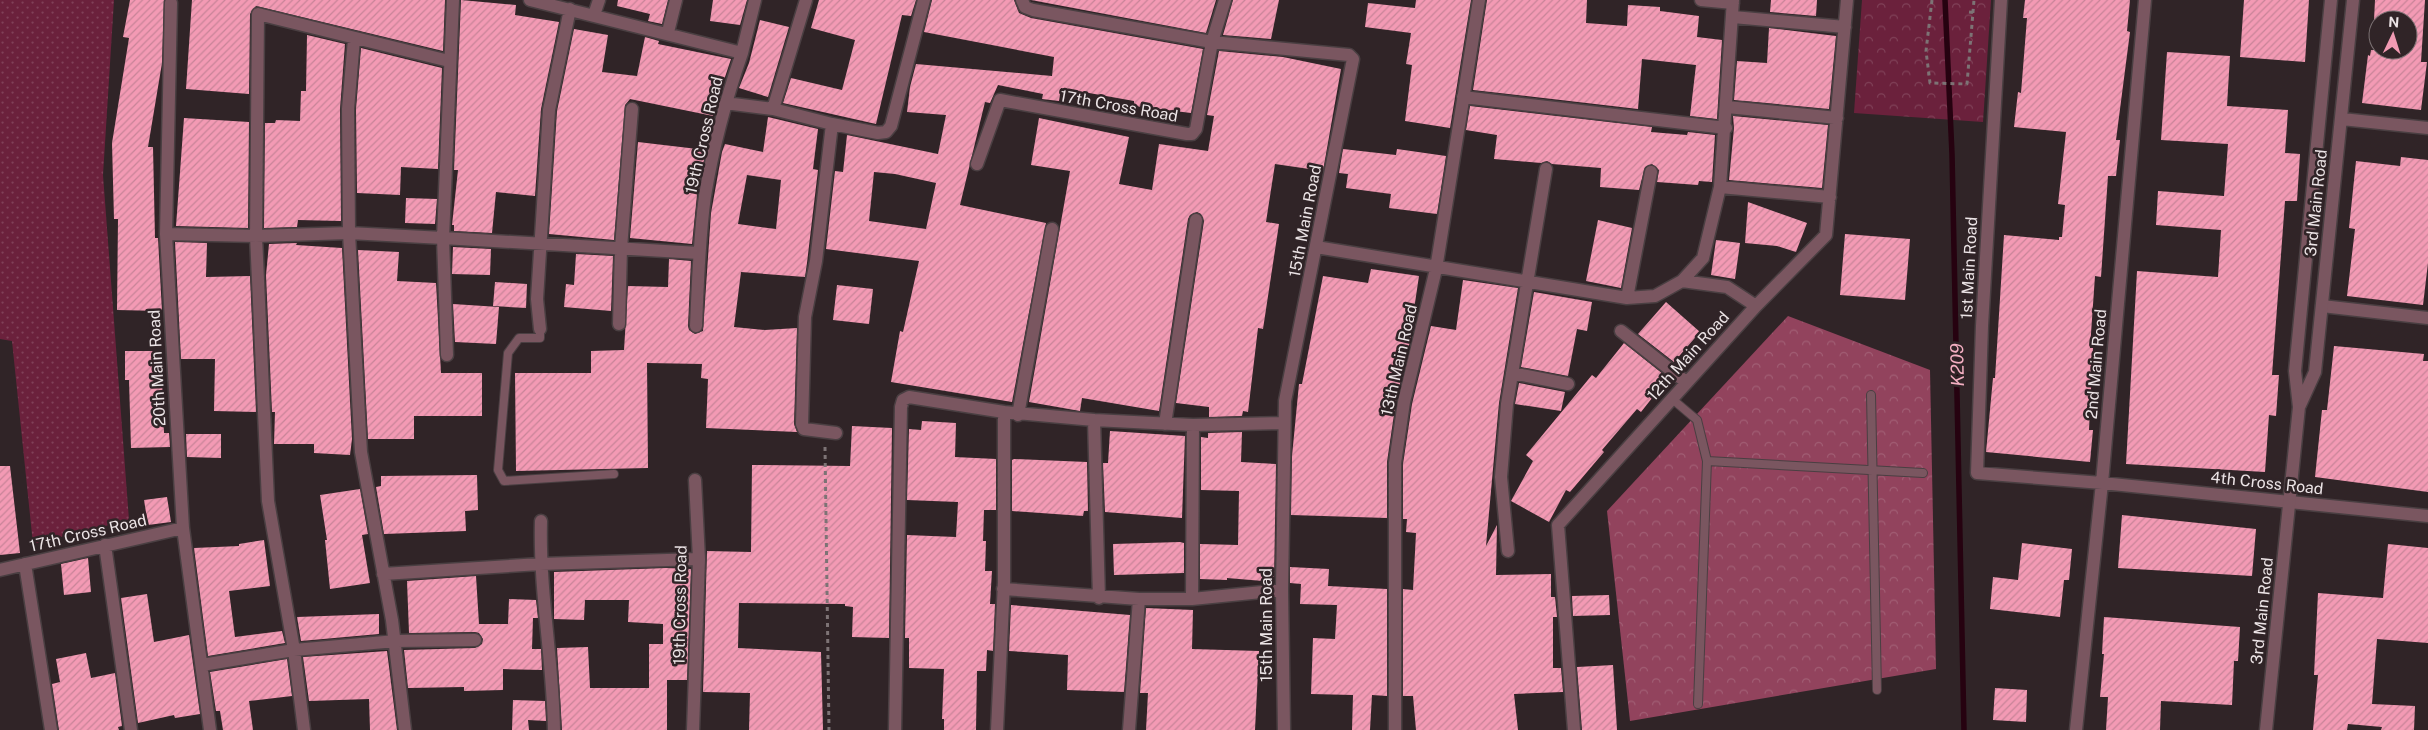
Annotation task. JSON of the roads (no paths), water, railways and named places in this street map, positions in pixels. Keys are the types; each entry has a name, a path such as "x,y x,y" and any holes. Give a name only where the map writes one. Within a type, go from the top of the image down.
{"street":[{"path":"447,355 443,238 453,0"},
{"path":"532,0 668,32 742,52"},
{"path":"594,15 599,0"},
{"path":"668,32 676,0"},
{"name":"19th Cross Road","path":"696,326 699,253 705,196 725,103 742,52 755,0"},
{"path":"773,109 806,0"},
{"path":"725,103 773,109 832,124 878,133 886,132 892,126 924,0"},
{"name":"15th Main Road","path":"1022,0 1025,7 1033,10 1212,42 1349,55 1353,59 1285,401 1283,423 1282,590 1284,730"},
{"name":"17th Cross Road","path":"977,164 1000,100 1177,133 1192,134 1196,129 1212,42 1225,0"},
{"name":"13th Main Road","path":"1395,730 1395,463 1404,402 1436,269 1478,0"},
{"path":"1316,247 1436,269 1528,280 1627,298 1655,296 1682,281 1703,258 1720,187 1726,128 1733,2 1701,0"},
{"name":"12th Main Road","path":"1574,730 1558,524 1756,306 1826,235 1847,0"},
{"name":"1st Main Road","path":"2001,0 1982,326 1977,473 2102,483"},
{"name":"2nd Main Road","path":"2076,730 2102,483 2145,0"},
{"name":"3rd Main Road","path":"2266,730 2299,407 2295,371 2331,0"},
{"name":"3rd Main Road","path":"2299,407 2315,372 2353,0"},
{"name":"20th Main Road","path":"171,3 166,234 182,528 210,730"},
{"path":"540,329 537,299 549,110 570,10"},
{"path":"304,730 294,650 268,501 256,236 258,14 354,39 449,60"},
{"path":"1733,17 1845,27"},
{"path":"354,39 348,109 349,233 361,452 396,641 406,730"},
{"path":"1463,96 1726,128"},
{"path":"1727,107 1837,118"},
{"path":"619,324 621,248 632,109"},
{"path":"2342,119 2428,128"},
{"path":"831,432 804,429 802,424 805,317 816,261 832,124"},
{"path":"1508,551 1500,477 1512,373 1546,169"},
{"path":"1627,298 1651,172"},
{"path":"1720,187 1830,197"},
{"path":"1165,424 1196,220"},
{"path":"1018,415 1052,229"},
{"path":"166,234 256,236 349,233 699,253"},
{"path":"1682,281 1727,287 1756,306"},
{"path":"2322,306 2428,318"},
{"path":"1621,331 1686,382"},
{"path":"1512,373 1568,384"},
{"path":"895,730 901,408 903,400 909,397 1018,415 1094,420 1193,425 1283,423"},
{"path":"997,730 1004,589 1004,412"},
{"path":"1094,420 1099,598"},
{"path":"1192,599 1193,425"},
{"name":"19th Cross Road","path":"692,730 699,559 695,480"},
{"name":"4th Cross Road","path":"2102,483 2428,516"},
{"path":"542,521 540,564 554,730"},
{"name":"17th Cross Road","path":"0,570 105,544 182,528"},
{"path":"105,544 130,730"},
{"path":"383,574 540,564 699,559"},
{"path":"25,564 51,730"},
{"path":"1004,589 1099,598 1140,599 1192,599 1282,590"},
{"path":"1129,730 1140,599"},
{"path":"202,664 294,650 396,641 474,640"}],"lane":[{"path":"540,329 540,338 519,338 508,353 498,470 500,477 504,481 511,482 546,477 614,474"},
{"path":"1871,395 1877,690"},
{"path":"1671,398 1697,420 1707,461 1698,704"},
{"path":"1707,461 1923,473"}],"waterway":[{"name":"K209","path":"1945,0 1952,154 1964,730"}]}
